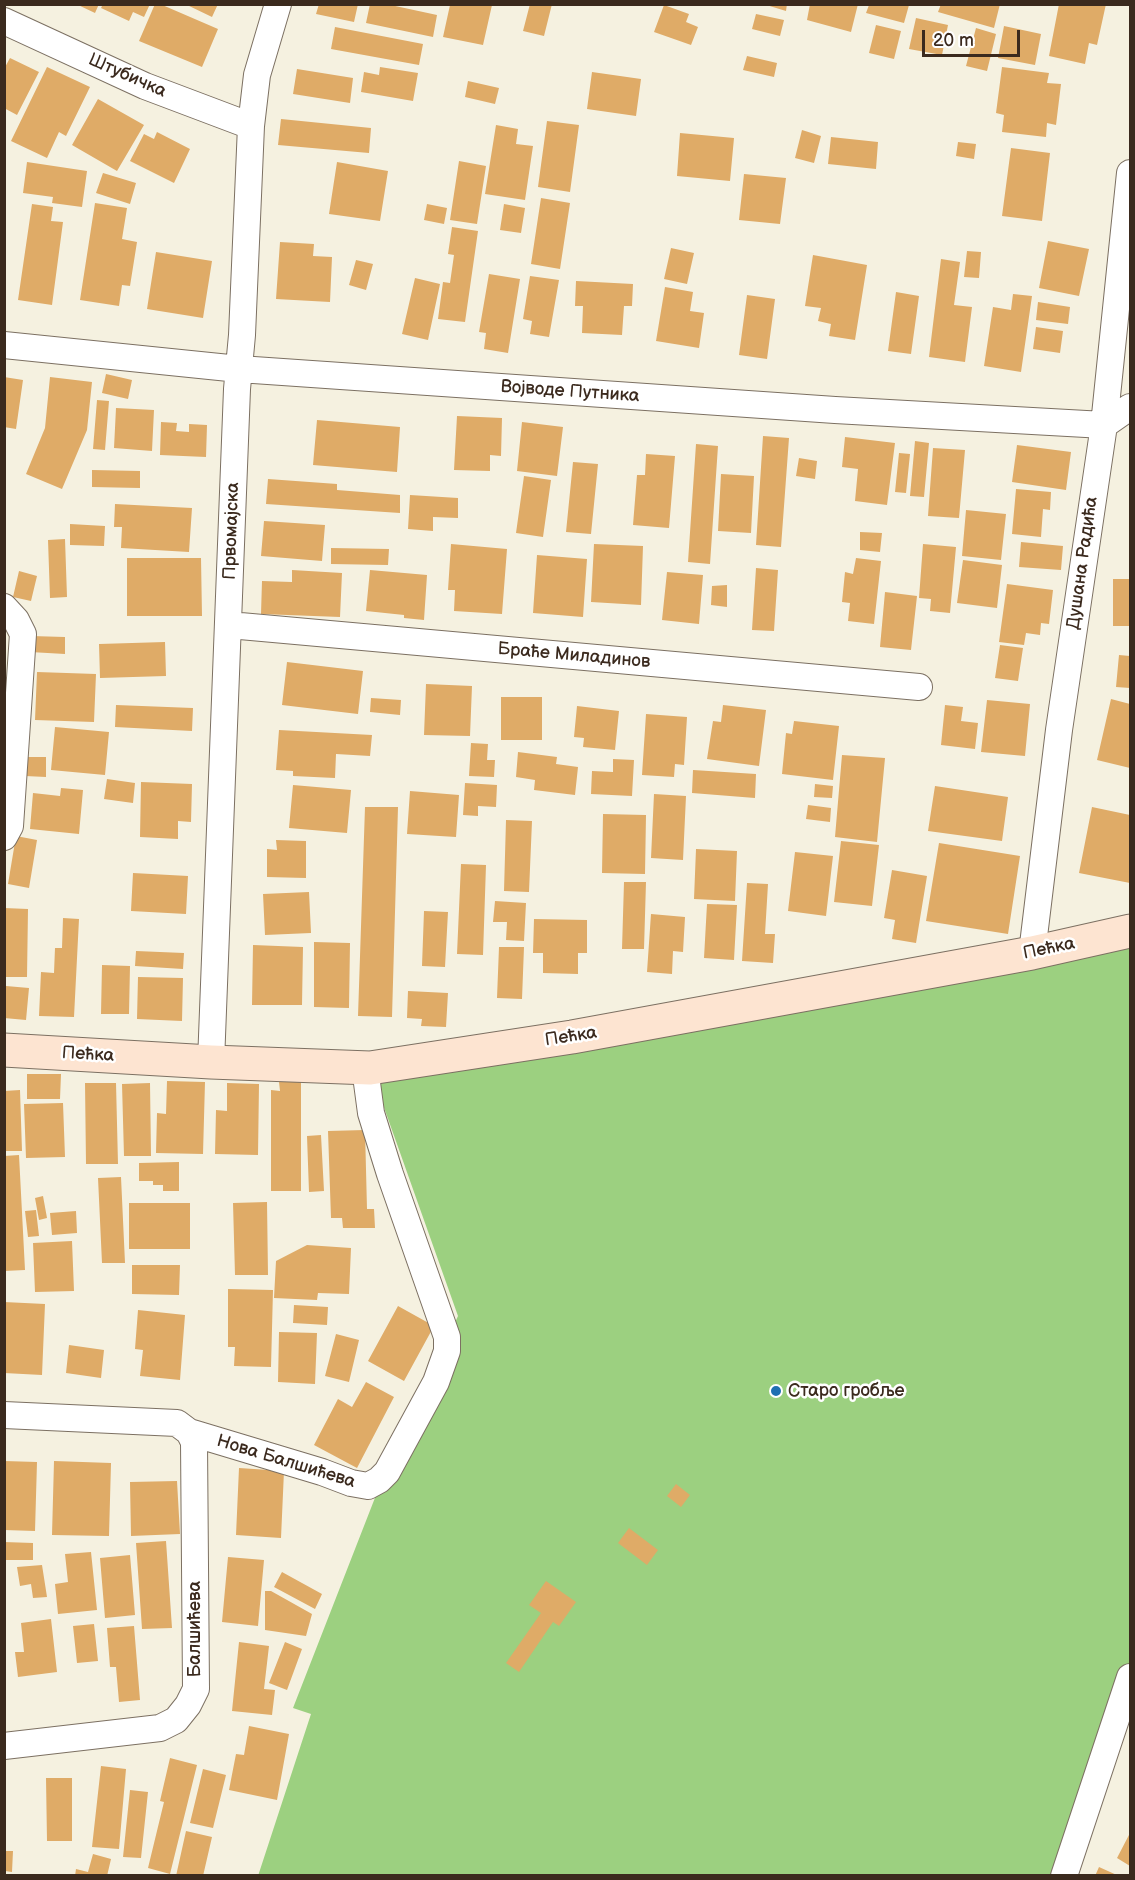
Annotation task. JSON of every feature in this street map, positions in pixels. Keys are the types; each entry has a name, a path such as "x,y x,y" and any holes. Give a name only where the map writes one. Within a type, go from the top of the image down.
{"street":[{"name":"Првомајска","path":"211,1062 251,126 257,75 278,4"},
{"name":"Штубичка","path":"4,21 145,86 251,126"},
{"name":"Душана Радића","path":"1032,953 1059,730 1104,425 1131,173"},
{"name":"Војводе Путника","path":"4,345 239,369 835,410 1104,425"},
{"path":"1104,425 1131,407"},
{"path":"4,607 16,620 22,634 10,826 4,837"},
{"name":"Браће Миладинов","path":"229,625 919,687"},
{"name":"Пећка","path":"4,1050 365,1068 572,1037 1032,953 1131,931"},
{"name":"Нова Балшићева","path":"4,1415 177,1423 189,1432 351,1483 368,1486 379,1480 387,1472 436,1382 447,1351 447,1337 380,1144 371,1113 365,1068"},
{"name":"Балшићева","path":"4,1746 160,1728 176,1720 188,1706 196,1689 194,1442 189,1432"},
{"path":"1064,1875 1131,1677"}],"green space":[{"name":"Старо гробље","path":"1130,928 1130,1677 1064,1875 258,1876 311,1714 293,1708 387,1467 458,1316 370,1068"}],"building":[{"path":"76,4 99,4 95,13"},
{"path":"103,4 150,4 144,17 133,12 129,21 101,8"},
{"path":"155,4 160,4 218,29 202,67 139,41"},
{"path":"185,4 218,4 212,17"},
{"path":"319,4 358,4 354,22 316,14"},
{"path":"370,4 386,4 437,15 433,37 366,23"},
{"path":"530,4 552,4 544,36 523,31"},
{"path":"763,4 787,4 786,11"},
{"path":"810,4 858,4 851,32 807,20"},
{"path":"941,4 1000,4 994,28 938,12"},
{"path":"1059,4 1106,4 1097,45 1089,43 1085,64 1049,56"},
{"path":"450,5 492,5 483,45 443,37"},
{"path":"664,5 689,14 686,22 698,27 691,45 654,32"},
{"path":"869,5 909,5 904,23 866,13"},
{"path":"756,14 784,20 780,36 752,29"},
{"path":"916,18 948,25 942,55 909,49"},
{"path":"876,25 901,31 894,59 869,53"},
{"path":"1004,26 1041,34 1035,65 998,58"},
{"path":"335,27 423,44 419,65 331,49"},
{"path":"976,28 996,34 987,71 966,66"},
{"path":"747,56 777,63 774,77 743,70"},
{"path":"10,58 39,72 17,115 4,108 4,69"},
{"path":"47,67 90,87 66,136 59,132 47,158 11,141"},
{"path":"380,67 418,73 413,101 361,92 364,72 379,75"},
{"path":"1002,67 1049,73 1047,83 1061,84 1056,125 1047,123 1046,137 1002,132 1004,115 996,113"},
{"path":"297,69 353,78 350,103 293,94"},
{"path":"592,72 641,79 636,116 587,109"},
{"path":"468,81 499,88 495,104 465,97"},
{"path":"98,99 144,125 117,171 72,145"},
{"path":"281,119 371,128 369,153 278,145"},
{"path":"547,121 579,125 570,192 538,187"},
{"path":"496,125 518,129 516,144 533,146 525,200 485,194"},
{"path":"802,130 821,136 814,163 795,158"},
{"path":"157,132 190,149 174,183 130,161 144,134 154,139"},
{"path":"680,133 734,138 730,181 677,176"},
{"path":"831,137 878,142 876,169 828,164"},
{"path":"958,142 976,144 974,159 956,156"},
{"path":"1011,148 1050,153 1042,221 1002,216"},
{"path":"459,161 486,166 477,224 450,220"},
{"path":"27,162 87,171 82,207 52,203 53,197 23,193"},
{"path":"337,162 388,171 380,221 329,214"},
{"path":"103,173 136,183 130,204 96,193"},
{"path":"744,174 786,178 780,224 739,220"},
{"path":"541,198 570,203 560,269 531,264"},
{"path":"95,203 127,208 122,239 137,242 130,286 122,285 119,306 80,300"},
{"path":"32,204 53,207 51,221 63,222 52,305 18,300"},
{"path":"427,204 447,208 444,224 424,220"},
{"path":"504,204 525,208 521,233 500,230"},
{"path":"452,227 478,231 465,322 438,319 443,282 450,283 454,255 448,254"},
{"path":"1048,241 1089,249 1079,296 1039,288"},
{"path":"280,242 314,244 313,256 332,257 330,302 276,299"},
{"path":"671,248 694,253 687,284 664,279"},
{"path":"967,251 981,252 979,278 964,277"},
{"path":"156,252 212,261 203,318 147,309"},
{"path":"813,255 867,265 855,340 829,336 831,324 818,321 821,308 805,306"},
{"path":"941,259 960,262 954,305 972,307 965,362 929,357"},
{"path":"356,260 373,264 366,290 349,285"},
{"path":"489,274 520,279 508,353 484,349 486,333 479,332"},
{"path":"530,276 559,280 549,337 530,334 532,321 523,319"},
{"path":"415,278 440,284 428,340 402,334"},
{"path":"576,281 633,284 632,306 624,306 622,335 582,333 583,306 575,306"},
{"path":"665,287 693,292 690,311 704,313 699,348 656,341"},
{"path":"896,292 919,296 911,354 888,351"},
{"path":"1013,294 1032,296 1021,372 984,366 993,307 1011,310"},
{"path":"747,295 775,299 767,359 739,355"},
{"path":"1038,302 1070,307 1068,324 1036,320"},
{"path":"1036,327 1063,331 1060,353 1033,349"},
{"path":"106,374 132,380 128,399 102,393"},
{"path":"4,377 23,380 16,429 4,427"},
{"path":"50,377 92,382 87,430 62,489 26,474 45,428"},
{"path":"97,400 109,401 105,450 93,449"},
{"path":"116,408 154,410 152,451 114,448"},
{"path":"457,416 502,418 501,456 490,455 490,471 454,470"},
{"path":"317,420 400,427 397,472 313,465"},
{"path":"161,422 177,423 176,431 189,432 189,424 207,425 206,457 160,455"},
{"path":"522,422 563,427 557,476 517,471"},
{"path":"763,436 789,438 781,547 756,545"},
{"path":"845,437 895,443 887,505 855,501 858,469 842,467"},
{"path":"915,441 929,443 924,497 910,496"},
{"path":"696,444 718,446 710,564 688,562"},
{"path":"1017,445 1071,452 1066,490 1012,482"},
{"path":"933,448 965,450 959,518 928,516"},
{"path":"899,453 910,454 906,493 895,492"},
{"path":"646,454 675,456 669,528 633,525 637,475 645,475"},
{"path":"799,458 817,461 815,479 796,476"},
{"path":"573,462 598,464 591,534 566,532"},
{"path":"92,470 140,471 140,488 92,487"},
{"path":"721,474 754,476 751,533 718,531"},
{"path":"524,476 551,480 543,537 516,533"},
{"path":"268,479 337,484 337,490 400,495 400,513 266,504"},
{"path":"1016,489 1051,492 1050,510 1043,509 1041,537 1012,534"},
{"path":"410,495 458,498 458,518 433,517 433,531 408,529"},
{"path":"115,504 192,508 189,552 121,548 122,527 114,527"},
{"path":"966,510 1006,514 1001,560 962,556"},
{"path":"264,521 325,525 322,561 261,556"},
{"path":"70,524 105,526 104,546 70,545"},
{"path":"860,532 882,533 880,552 860,550"},
{"path":"65,539 67,597 50,598 48,540"},
{"path":"1021,542 1063,546 1061,570 1019,567"},
{"path":"451,544 507,549 502,614 454,611 455,590 448,590"},
{"path":"594,544 643,546 641,605 591,602"},
{"path":"923,544 956,547 950,613 930,611 931,599 919,598"},
{"path":"331,548 389,549 388,565 331,564"},
{"path":"537,555 587,559 583,617 533,613"},
{"path":"127,558 201,558 202,616 127,616"},
{"path":"856,558 881,561 874,624 848,621 850,603 842,602 845,572 853,574"},
{"path":"963,560 1002,565 997,608 957,603"},
{"path":"756,568 778,570 774,631 752,630"},
{"path":"292,570 342,573 340,617 261,614 262,581 292,582"},
{"path":"370,570 427,575 424,620 404,618 404,615 366,611"},
{"path":"19,571 37,576 31,601 13,597"},
{"path":"667,572 703,575 699,624 662,620"},
{"path":"1113,579 1130,579 1130,626 1113,626"},
{"path":"1007,584 1053,590 1049,624 1041,623 1040,635 1026,633 1024,645 999,642"},
{"path":"727,585 727,607 711,605 712,586"},
{"path":"885,592 917,596 911,650 880,647"},
{"path":"31,636 65,637 65,654 30,652"},
{"path":"165,642 166,676 100,678 99,644"},
{"path":"1000,645 1023,648 1018,681 995,678"},
{"path":"1119,655 1130,656 1130,688 1116,687"},
{"path":"287,662 363,671 358,714 282,705"},
{"path":"37,672 96,674 94,722 35,720"},
{"path":"426,684 472,686 470,736 424,735"},
{"path":"501,697 542,697 542,740 501,740"},
{"path":"371,698 401,700 400,715 370,712"},
{"path":"1111,699 1130,704 1130,768 1097,760"},
{"path":"987,700 1030,704 1025,756 981,752"},
{"path":"116,705 193,708 192,731 115,727"},
{"path":"723,705 766,710 759,766 707,759 713,721 721,722"},
{"path":"945,705 963,707 961,721 978,723 975,749 941,745"},
{"path":"577,706 619,711 615,750 583,747 584,738 574,737"},
{"path":"646,714 687,717 684,765 675,764 674,777 642,775"},
{"path":"794,721 839,726 833,780 782,774 786,733 792,734"},
{"path":"55,727 109,732 105,775 51,770"},
{"path":"279,730 372,735 370,756 336,754 335,778 293,776 293,771 276,770"},
{"path":"471,743 488,744 487,760 495,760 494,777 469,776"},
{"path":"518,752 557,757 556,764 578,767 575,795 534,790 535,780 516,777"},
{"path":"842,755 885,758 877,842 835,837"},
{"path":"26,757 46,757 46,777 25,776"},
{"path":"613,759 634,760 632,796 591,794 592,771 613,772"},
{"path":"693,770 756,774 755,798 692,793"},
{"path":"107,779 135,783 133,803 104,799"},
{"path":"141,782 192,784 191,822 178,821 178,839 140,837"},
{"path":"465,783 497,785 496,807 478,806 478,816 463,815"},
{"path":"815,784 833,786 832,798 814,797"},
{"path":"293,785 351,790 347,833 289,828"},
{"path":"935,786 1008,797 1002,841 928,831"},
{"path":"61,788 83,790 79,834 30,829 33,793 60,796"},
{"path":"410,791 459,795 456,837 407,834"},
{"path":"654,794 686,796 683,860 651,858"},
{"path":"808,805 831,808 830,822 806,819"},
{"path":"365,807 398,807 392,1017 358,1016"},
{"path":"1092,807 1130,815 1130,883 1079,873"},
{"path":"603,814 646,815 645,874 602,873"},
{"path":"506,820 532,821 529,892 504,891"},
{"path":"16,836 37,840 29,888 8,884"},
{"path":"276,840 306,841 306,878 267,877 267,849 277,850"},
{"path":"841,841 879,845 872,906 834,902"},
{"path":"939,843 1020,856 1008,934 926,921"},
{"path":"696,849 737,851 735,901 694,899"},
{"path":"795,852 833,856 826,916 788,911"},
{"path":"461,864 486,865 483,955 457,954"},
{"path":"892,870 927,876 916,943 892,939 895,920 884,918"},
{"path":"133,873 188,876 186,914 131,911"},
{"path":"624,882 646,882 644,949 622,949"},
{"path":"747,883 768,884 765,934 775,934 773,963 742,961"},
{"path":"309,892 311,933 265,935 263,894"},
{"path":"495,901 526,903 524,941 506,940 507,922 493,922"},
{"path":"707,904 737,905 734,960 704,958"},
{"path":"4,908 28,909 27,977 4,977"},
{"path":"424,911 448,912 445,967 422,966"},
{"path":"651,914 685,917 683,952 673,951 672,974 647,972"},
{"path":"63,918 79,919 74,1017 39,1016 41,972 54,973 55,948 62,948"},
{"path":"534,919 587,920 587,953 578,953 578,974 543,973 543,953 533,953"},
{"path":"314,942 350,943 349,1008 314,1007"},
{"path":"253,945 303,947 302,1005 252,1005"},
{"path":"499,947 524,947 522,999 497,998"},
{"path":"136,951 184,953 183,969 135,966"},
{"path":"102,965 130,966 129,1014 101,1014"},
{"path":"138,977 183,978 182,1021 137,1019"},
{"path":"6,986 29,988 26,1020 4,1018"},
{"path":"408,991 448,993 446,1027 421,1026 422,1019 407,1018"},
{"path":"27,1074 61,1074 60,1099 27,1099"},
{"path":"167,1081 205,1082 203,1154 156,1153 157,1113 166,1114"},
{"path":"279,1082 301,1082 301,1191 271,1191 271,1090 280,1091"},
{"path":"85,1083 116,1083 118,1164 86,1164"},
{"path":"150,1083 151,1156 124,1156 122,1084"},
{"path":"227,1083 259,1084 258,1155 215,1154 216,1110 227,1111"},
{"path":"20,1090 22,1151 4,1151 4,1091"},
{"path":"63,1103 65,1157 26,1158 24,1104"},
{"path":"365,1130 367,1209 374,1209 375,1228 343,1228 342,1218 331,1218 328,1131"},
{"path":"321,1135 324,1191 309,1192 307,1136"},
{"path":"19,1155 25,1270 4,1271 4,1156"},
{"path":"179,1162 179,1191 163,1191 163,1185 153,1185 153,1181 139,1181 139,1163"},
{"path":"121,1177 125,1263 102,1263 98,1178"},
{"path":"43,1196 47,1218 39,1220 35,1198"},
{"path":"267,1202 268,1275 235,1275 233,1203"},
{"path":"129,1203 190,1203 190,1249 129,1249"},
{"path":"36,1210 39,1236 28,1237 25,1211"},
{"path":"76,1211 77,1233 52,1235 50,1213"},
{"path":"72,1241 74,1291 35,1292 33,1243"},
{"path":"307,1245 351,1248 349,1294 318,1293 317,1300 274,1298 276,1261"},
{"path":"132,1265 180,1265 179,1295 132,1294"},
{"path":"228,1289 273,1290 271,1367 234,1366 235,1347 228,1347"},
{"path":"4,1302 45,1304 42,1375 4,1373"},
{"path":"294,1305 328,1307 327,1325 293,1323"},
{"path":"398,1306 434,1326 404,1381 368,1361"},
{"path":"138,1310 185,1315 180,1380 140,1376 143,1350 135,1349"},
{"path":"279,1332 317,1333 315,1384 278,1382"},
{"path":"336,1334 359,1340 349,1382 325,1376"},
{"path":"69,1345 104,1350 101,1378 66,1373"},
{"path":"366,1382 394,1397 357,1468 314,1445 338,1399 352,1407"},
{"path":"4,1461 37,1462 35,1531 4,1530"},
{"path":"54,1461 111,1463 109,1536 52,1535"},
{"path":"239,1468 284,1471 281,1538 236,1535"},
{"path":"177,1481 180,1534 131,1536 130,1482"},
{"path":"676,1484 690,1495 681,1507 667,1496"},
{"path":"629,1528 658,1550 647,1565 618,1543"},
{"path":"166,1541 172,1628 142,1629 136,1543"},
{"path":"4,1542 33,1543 33,1560 4,1560"},
{"path":"91,1552 97,1610 58,1614 55,1584 68,1582 65,1554"},
{"path":"130,1555 135,1615 105,1618 100,1558"},
{"path":"228,1557 264,1560 258,1626 222,1622"},
{"path":"42,1565 47,1597 33,1598 31,1584 20,1586 17,1567"},
{"path":"282,1572 322,1594 315,1609 274,1587"},
{"path":"546,1581 576,1602 559,1626 553,1622 519,1672 506,1663 541,1613 529,1605"},
{"path":"265,1591 271,1591 312,1614 306,1636 265,1630"},
{"path":"51,1619 57,1672 18,1677 15,1652 24,1652 21,1623"},
{"path":"94,1624 98,1661 77,1663 73,1626"},
{"path":"134,1626 140,1700 119,1702 116,1667 110,1667 107,1628"},
{"path":"239,1642 269,1646 264,1689 275,1690 272,1715 232,1711"},
{"path":"285,1642 302,1649 287,1690 269,1683"},
{"path":"249,1726 289,1734 277,1800 229,1790 236,1754 244,1755"},
{"path":"170,1758 197,1765 170,1874 148,1868 164,1802 160,1801"},
{"path":"101,1766 126,1769 119,1849 92,1847"},
{"path":"203,1769 226,1775 213,1828 190,1823"},
{"path":"46,1778 72,1778 72,1841 47,1841"},
{"path":"130,1790 148,1792 141,1858 123,1857"},
{"path":"186,1831 212,1837 203,1876 176,1876"},
{"path":"1130,1833 1130,1866 1117,1858"},
{"path":"5,1851 13,1851 12,1872 5,1871"},
{"path":"93,1854 111,1859 107,1876 75,1876 76,1869 88,1872"},
{"path":"1099,1867 1119,1876 1095,1876"}],"place":[{"name":"Старо гробље","path":"776,1391"}]}
